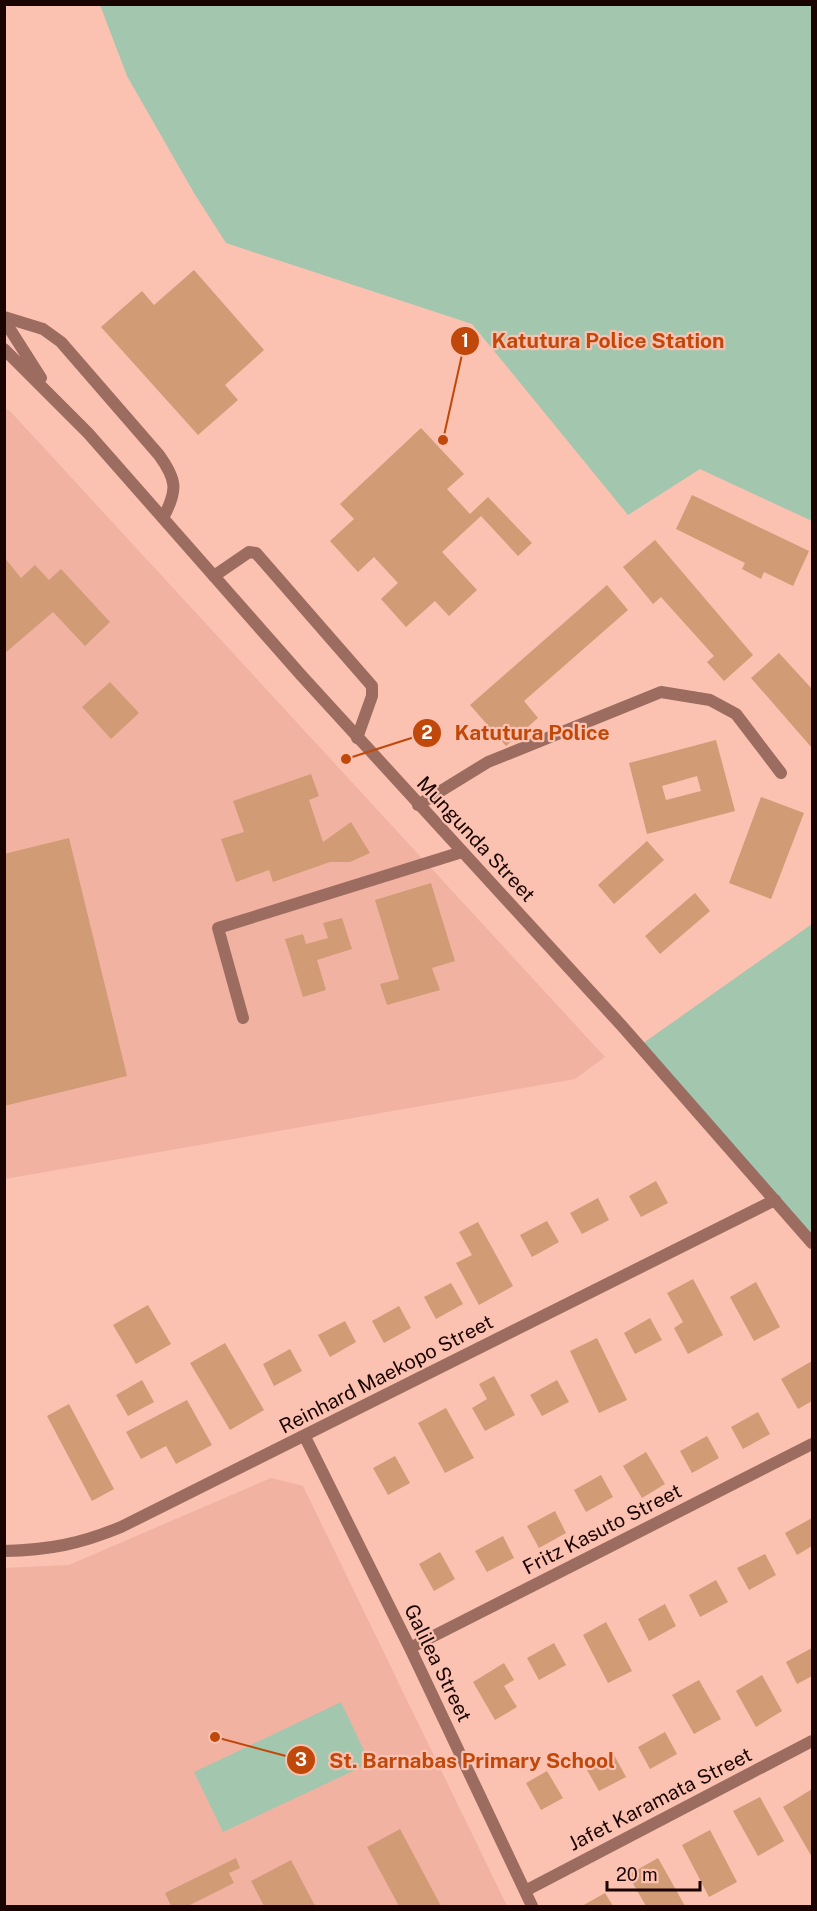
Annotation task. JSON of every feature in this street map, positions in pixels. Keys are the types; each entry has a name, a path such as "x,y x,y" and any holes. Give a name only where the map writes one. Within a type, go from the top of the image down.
{"street":[{"path":"4,318 53,397"},
{"path":"4,318 43,329 61,342 159,455 172,473 175,486 171,503 163,518"},
{"path":"4,349 53,397"},
{"name":"Mungunda Street","path":"53,397 88,433 357,738 622,1026 813,1243"},
{"path":"214,576 249,552 256,553 372,686 372,696 357,738"},
{"path":"418,805 488,762 661,692 710,700 736,714 781,773"},
{"path":"243,1018 218,928 462,852"},
{"name":"Reinhard Maekopo Street","path":"4,1551 62,1547 90,1540 305,1437 776,1200"},
{"name":"Galilea Street","path":"305,1437 410,1648 532,1906"},
{"name":"Fritz Kasuto Street","path":"410,1648 813,1444"},
{"name":"Jafet Karamata Street","path":"525,1891 813,1741"}],"shaded area":[{"path":"5,409 10,411 605,1057 575,1079 5,1179"},
{"path":"271,1478 303,1486 507,1906 5,1906 4,1568 69,1565"}],"green space":[{"path":"100,5 812,5 812,521 700,469 628,515 472,324 226,243 194,193 127,76"},
{"path":"812,924 812,1243 639,1046"},
{"path":"341,1702 370,1763 223,1832 194,1772"}],"building":[{"path":"194,270 264,350 225,385 238,400 198,435 101,327 142,291 154,305"},
{"path":"421,428 464,474 447,489 470,514 488,497 532,543 518,556 481,516 442,552 477,590 449,616 435,601 406,627 381,599 398,583 374,557 358,572 330,541 354,519 340,504"},
{"path":"692,495 809,551 793,586 764,572 761,579 742,569 745,563 676,529"},
{"path":"655,540 753,655 724,681 707,662 714,656 661,597 653,604 623,567"},
{"path":"4,557 21,578 35,565 49,580 61,569 110,622 85,646 53,612 4,654"},
{"path":"607,585 628,610 524,701 538,718 506,746 470,705"},
{"path":"779,653 812,689 812,748 751,678"},
{"path":"110,682 139,713 111,739 82,707"},
{"path":"716,740 735,811 647,834 629,763","holes":["697,776 701,791 666,800 662,786"]},
{"path":"311,774 319,796 309,800 323,842 351,822 370,853 350,862 330,862 273,882 269,870 236,882 221,839 244,832 233,801"},
{"path":"761,797 804,813 771,899 729,883"},
{"path":"69,838 127,1076 4,1106 4,854"},
{"path":"647,841 664,860 614,904 598,885"},
{"path":"431,883 455,961 432,968 440,990 387,1005 380,984 399,979 375,900"},
{"path":"695,893 710,911 660,954 645,936"},
{"path":"342,918 352,949 317,960 326,990 303,997 285,939 303,934 306,944 328,938 323,923"},
{"path":"656,1181 668,1203 641,1217 629,1196"},
{"path":"598,1198 609,1220 582,1234 570,1213"},
{"path":"547,1221 559,1242 532,1257 520,1235"},
{"path":"478,1222 513,1286 479,1305 456,1263 472,1255 459,1232"},
{"path":"693,1279 723,1335 688,1354 674,1328 683,1322 667,1293"},
{"path":"756,1282 780,1327 754,1341 730,1297"},
{"path":"451,1283 463,1304 436,1319 424,1297"},
{"path":"148,1305 171,1344 136,1364 113,1325"},
{"path":"399,1306 411,1328 384,1343 372,1321"},
{"path":"650,1318 662,1340 635,1354 624,1333"},
{"path":"345,1321 356,1342 330,1357 318,1335"},
{"path":"597,1338 627,1400 599,1413 570,1351"},
{"path":"225,1343 264,1410 230,1430 190,1363"},
{"path":"290,1349 302,1371 274,1386 263,1364"},
{"path":"812,1361 812,1401 798,1409 781,1379"},
{"path":"494,1376 515,1415 485,1431 472,1408 487,1399 479,1384"},
{"path":"142,1380 154,1402 128,1416 116,1395"},
{"path":"557,1380 569,1402 542,1416 530,1395"},
{"path":"187,1400 212,1445 176,1464 166,1446 141,1459 126,1432"},
{"path":"69,1404 114,1489 92,1501 47,1416"},
{"path":"446,1408 474,1458 445,1473 418,1423"},
{"path":"758,1412 770,1434 743,1449 731,1427"},
{"path":"707,1436 719,1458 692,1473 680,1451"},
{"path":"646,1452 665,1484 642,1498 623,1466"},
{"path":"395,1456 410,1483 388,1495 373,1468"},
{"path":"601,1475 613,1497 586,1512 574,1490"},
{"path":"555,1511 566,1533 539,1548 527,1526"},
{"path":"812,1518 812,1546 797,1555 785,1533"},
{"path":"503,1536 514,1558 487,1572 475,1551"},
{"path":"440,1552 455,1579 434,1591 419,1564"},
{"path":"765,1554 776,1575 749,1590 737,1568"},
{"path":"716,1580 728,1602 700,1617 689,1595"},
{"path":"665,1604 676,1626 649,1641 638,1619"},
{"path":"606,1622 632,1671 608,1683 583,1635"},
{"path":"554,1643 566,1665 539,1680 527,1658"},
{"path":"812,1648 812,1676 797,1684 786,1662"},
{"path":"504,1663 514,1680 504,1686 517,1707 495,1720 473,1682"},
{"path":"762,1675 782,1711 756,1727 736,1691"},
{"path":"699,1680 721,1719 694,1734 672,1695"},
{"path":"665,1732 677,1754 650,1769 638,1747"},
{"path":"614,1755 626,1777 599,1791 587,1770"},
{"path":"547,1771 563,1798 541,1810 526,1783"},
{"path":"812,1789 812,1857 783,1807"},
{"path":"760,1797 784,1841 758,1856 733,1811"},
{"path":"400,1829 441,1906 399,1906 367,1847"},
{"path":"710,1830 737,1882 709,1897 682,1845"},
{"path":"236,1858 240,1868 229,1873 234,1883 188,1906 171,1906 165,1893"},
{"path":"658,1858 685,1906 646,1906 628,1875"},
{"path":"291,1860 315,1906 264,1906 251,1881"},
{"path":"605,1893 613,1906 582,1906"}],"place":[{"name":"Katutura Police Station","path":"443,440"},
{"name":"Katutura Police","path":"346,759"},
{"name":"St. Barnabas Primary School","path":"215,1737"}]}
